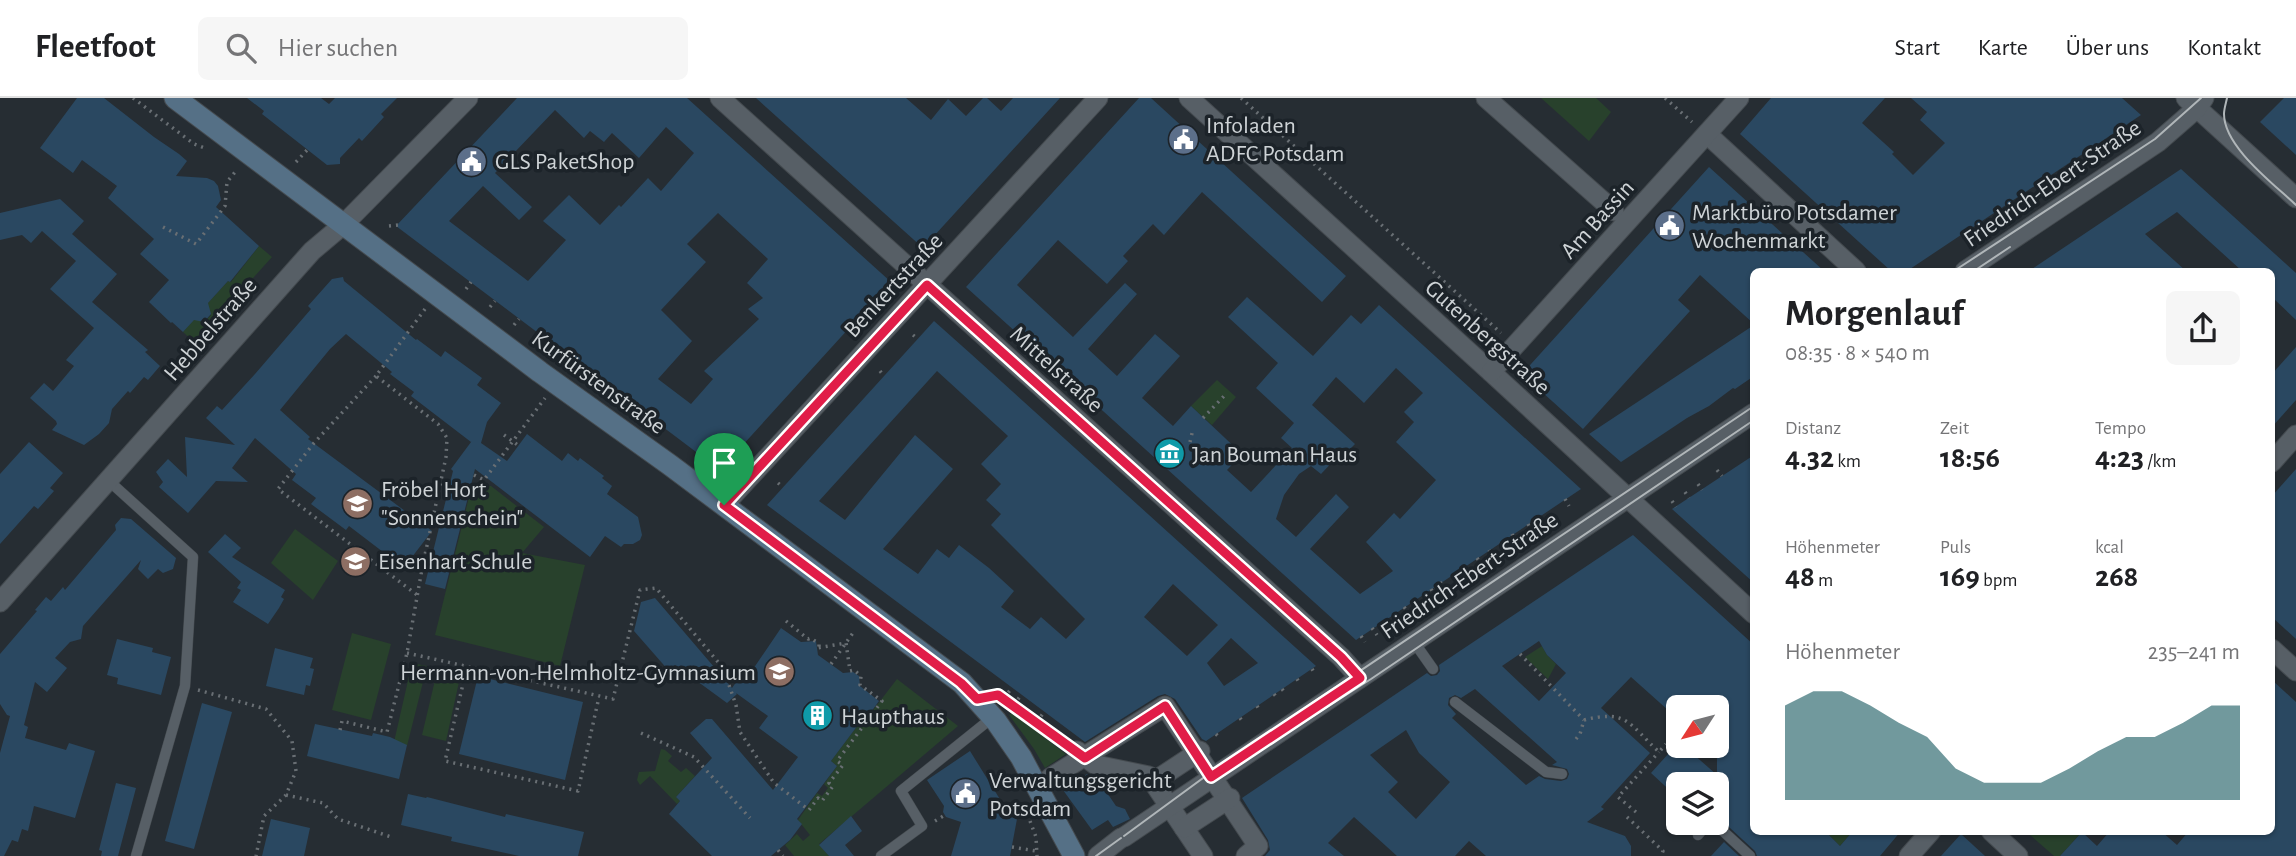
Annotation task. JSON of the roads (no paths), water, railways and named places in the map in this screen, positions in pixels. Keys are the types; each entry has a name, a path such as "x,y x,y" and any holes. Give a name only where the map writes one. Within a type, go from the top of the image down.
{"street":[{"name":"Kurfürstenstraße","path":"176,98 540,372 724,505 961,683 993,717 1021,757 1074,856"},
{"name":"Hebbelstraße","path":"0,602 312,251 344,224 468,98"},
{"name":"Mittelstraße","path":"720,98 1341,657 1360,678"},
{"name":"Benkertstraße","path":"724,505 1098,98"},
{"name":"Gutenbergstraße","path":"1188,98 1750,610"},
{"path":"1486,98 1620,217"},
{"name":"Am Bassin","path":"1491,372 1620,217 1707,134 1739,98"},
{"name":"Friedrich-Ebert-Straße","path":"1969,268 2158,142 2196,101 2216,98"},
{"path":"2196,101 2296,198"},
{"path":"1707,134 1853,268"},
{"name":"Friedrich-Ebert-Straße","path":"1095,856 1750,416"},
{"path":"2275,459 2296,435"},
{"path":"2275,652 2296,671"},
{"path":"1050,778 1079,753 1105,742 1165,706 1258,846 1245,856"},
{"path":"1079,753 1096,765 1149,776 1203,856"},
{"path":"1153,782 1198,753"},
{"path":"1184,828 1228,799"},
{"path":"1909,856 1927,835"},
{"path":"1995,835 2018,856"}],"lane":[{"path":"109,481 193,557 185,686 136,856"},
{"path":"1414,642 1433,669"},
{"path":"1455,702 1546,772 1562,774"},
{"path":"881,856 922,825 901,791 993,717"},
{"path":"1726,835 1749,856"}],"tram line":[{"path":"1959,268 2155,139 2201,98"},
{"path":"2227,98 2224,114 2232,139 2252,164 2296,205"},
{"path":"1978,268 2010,247"},
{"path":"1124,836 1229,759 1750,409"},
{"path":"1277,739 1371,679 1750,423"},
{"path":"1096,856 1121,838"}],"place":[{"name":"Infoladen ADFC Potsdam","path":"1183,139"},
{"name":"GLS PaketShop","path":"472,161"},
{"name":"Marktbüro Potsdamer Wochenmarkt","path":"1669,226"},
{"name":"Jan Bouman Haus","path":"1169,454"},
{"name":"Fröbel Hort \"Sonnenschein\"","path":"358,503"},
{"name":"Eisenhart Schule","path":"355,561"},
{"name":"Hermann-von-Helmholtz-Gymnasium","path":"779,672"},
{"name":"Haupthaus","path":"818,716"},
{"name":"Verwaltungsgericht Potsdam","path":"966,794"}]}
